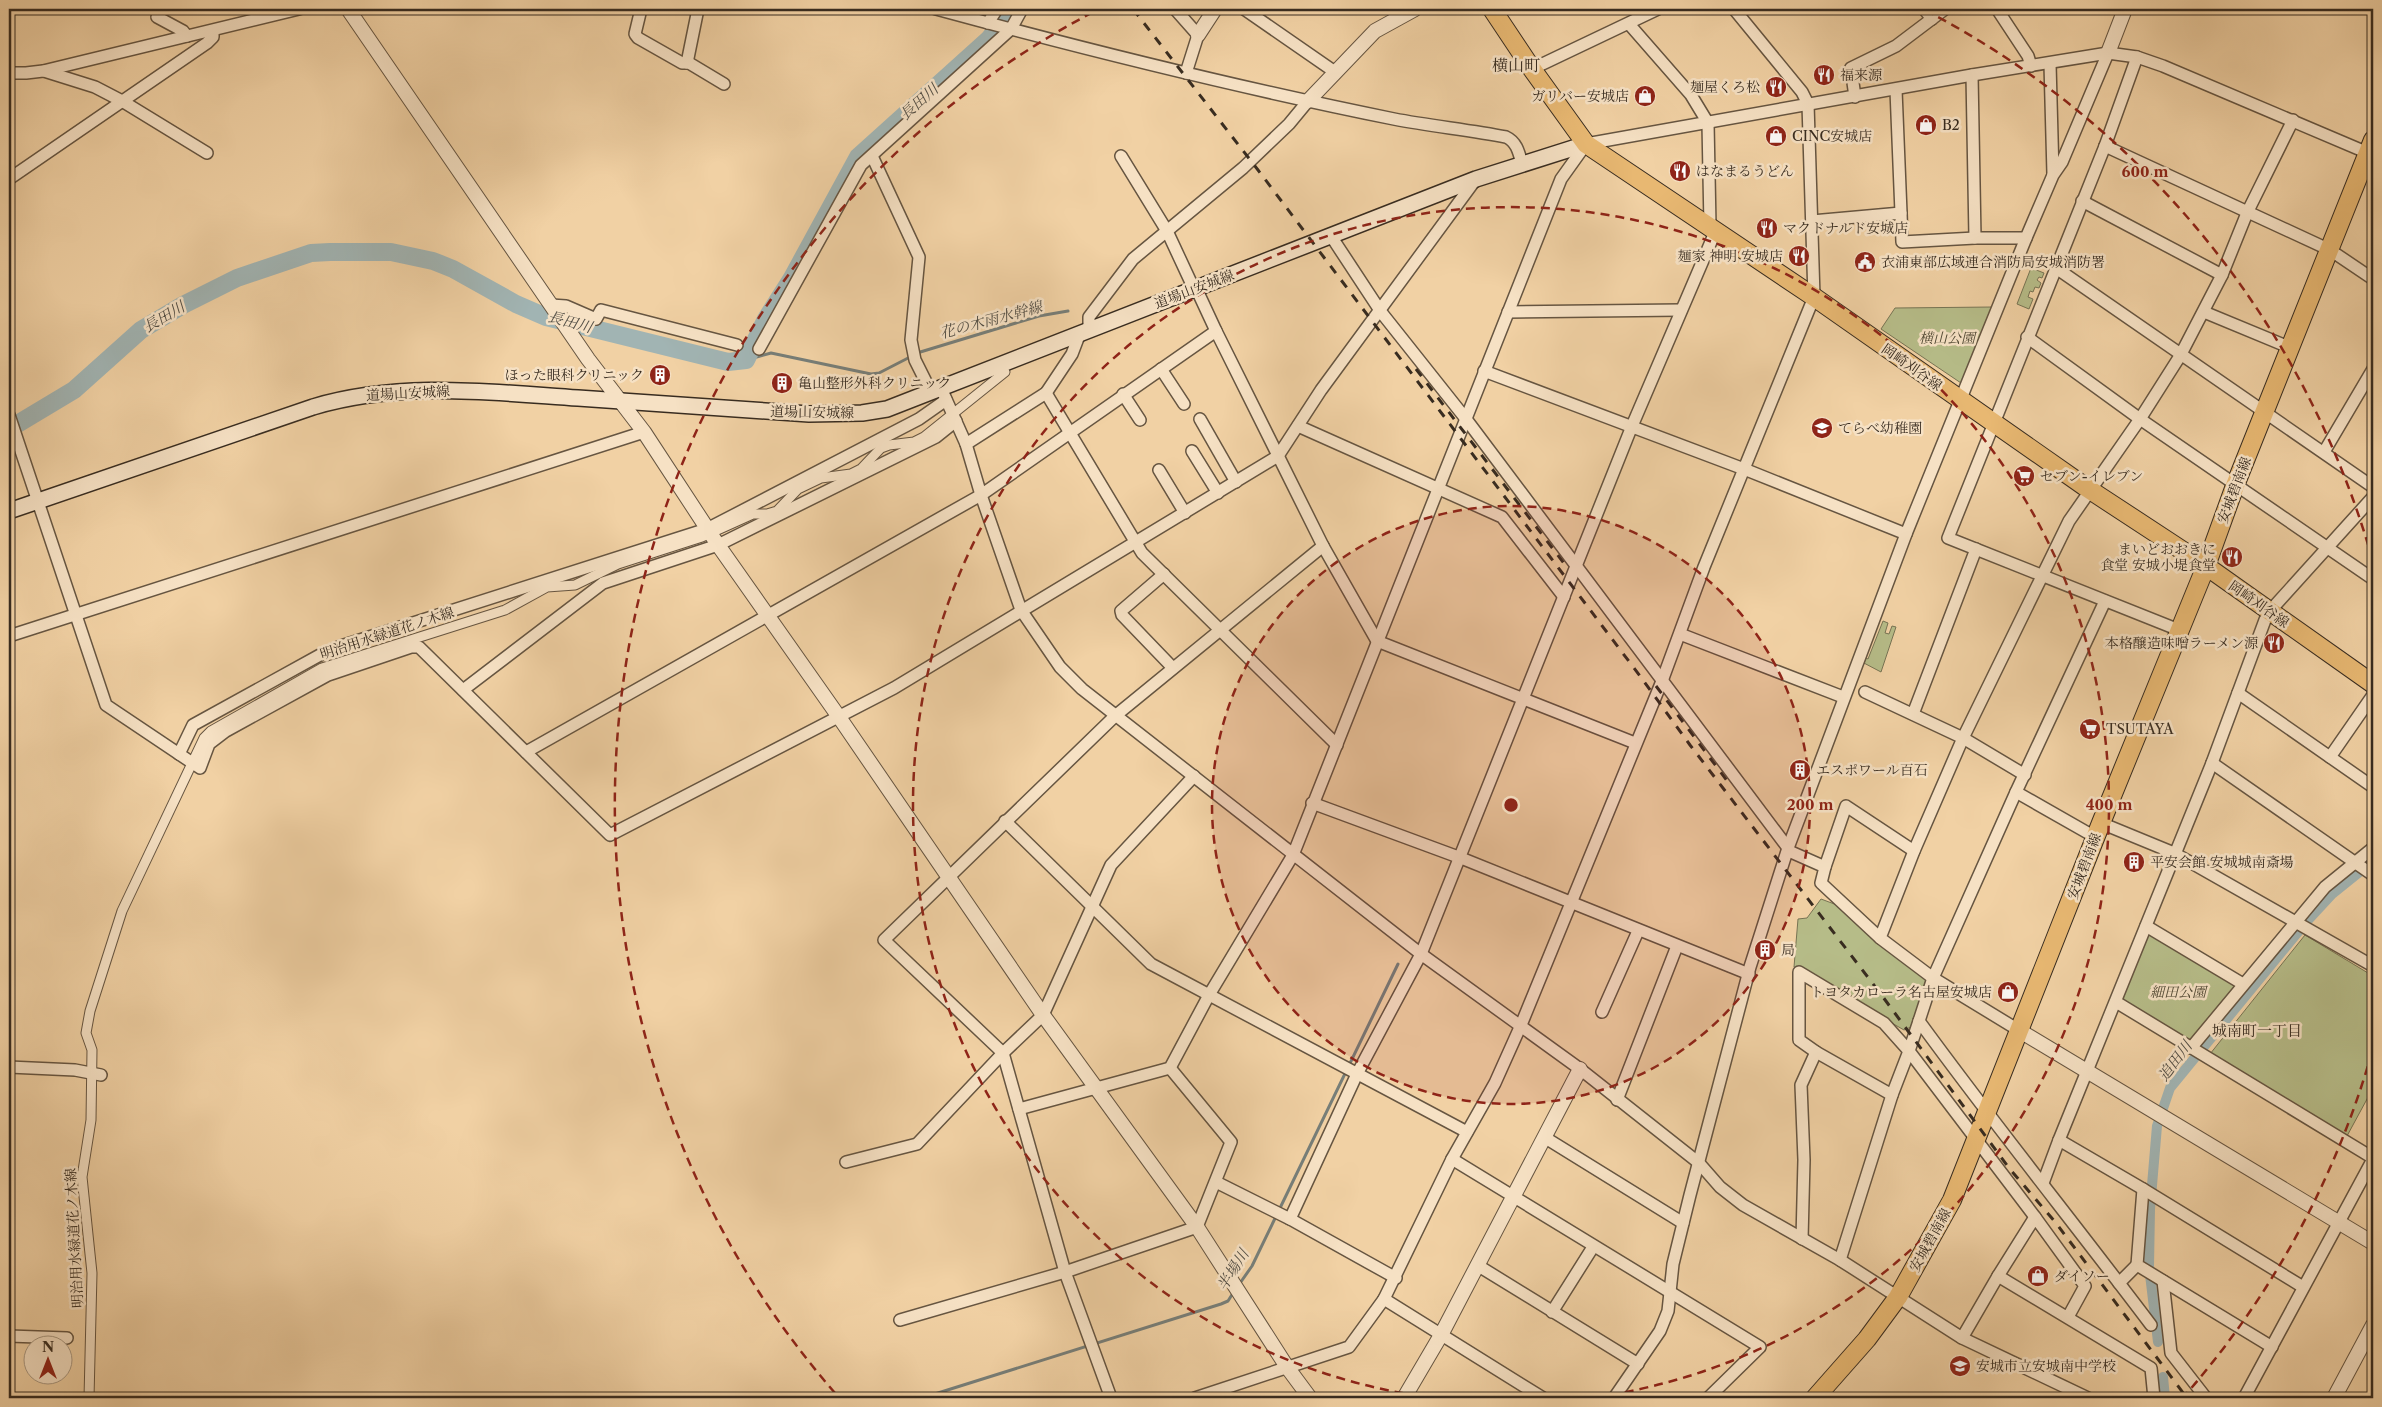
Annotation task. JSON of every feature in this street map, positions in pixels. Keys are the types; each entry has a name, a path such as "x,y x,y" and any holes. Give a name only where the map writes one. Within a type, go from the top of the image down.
{"main road":[{"name":"岡崎刈谷線","path":"1492,9 1532,70 1586,144 1814,297 1994,424 2206,566 2373,684"},
{"name":"道場山安城線","path":"9,511 346,397 387,391 472,391 809,414 862,413 887,409 940,393 1084,331 1476,179 1586,144"},
{"name":"安城碧南線","path":"1815,1398 1867,1339 1898,1297 1952,1200 2098,830 2206,566 2236,483 2372,150"}],"street":[{"path":"9,73 43,71 299,9"},
{"path":"348,9 588,359 644,432 718,546 1095,1090 1197,1227 1287,1367 1310,1398"},
{"path":"641,9 635,34 638,38 724,84"},
{"path":"687,63 698,9"},
{"path":"936,9 1186,73 1308,101 1397,119 1506,137 1512,139 1516,145 1522,164"},
{"path":"990,24 997,9"},
{"path":"759,349 861,165 1009,28 1022,9"},
{"path":"1175,9 1198,35"},
{"path":"1186,73 1198,35 1215,9"},
{"path":"1244,9 1336,72"},
{"path":"966,444 1046,393 1072,354 1089,317 1133,259 1249,162 1289,124 1308,101 1375,32 1415,9"},
{"path":"1532,70 1658,9"},
{"path":"1195,1398 1221,1395 1287,1367 1349,1347 1384,1299 1396,1278 1452,1159 1494,1083 1521,1025 1662,681 1744,469 1814,297 1808,104 1802,92 1734,9"},
{"path":"1924,9 1932,19"},
{"path":"1855,98 1851,68 1896,46 1945,9"},
{"path":"1998,9 2028,56 2031,66"},
{"path":"1614,1398 1660,1331 1668,1311 1673,1264 1683,1223 1749,974 1788,848 1906,534 2026,238 2053,175 2062,162 2124,10"},
{"path":"157,17 183,31 187,36"},
{"path":"1290,1219 1357,1074 1421,954 1713,228 1708,123 1691,95 1629,24"},
{"path":"9,179 207,43 213,37 213,30"},
{"path":"1019,1110 1170,1068 1208,995 1293,855 1312,803 1561,179 1586,144 1808,104 1855,98 1972,75 2050,64 2108,53 2137,57 2372,150"},
{"path":"2137,57 2104,146 1948,538 2179,630"},
{"path":"2050,64 2053,175"},
{"path":"43,71 95,87 122,101 207,153"},
{"path":"1972,75 1975,238"},
{"path":"1896,90 1902,242 1975,238 2026,238"},
{"path":"1880,938 1914,851 1963,738 2070,521 2140,419 2180,356 2222,276 2247,214 2293,120"},
{"path":"2104,146 2247,214 2330,250 2373,280"},
{"path":"872,156 919,257 911,340 914,355 940,393 966,444 981,495 1022,610 1060,667 1116,716 1421,954 1580,1069 1699,1163 1720,1187 1743,1205 1840,1260 1962,1338 2088,1398"},
{"path":"1122,156 1167,231 1323,546 1377,641 1635,743"},
{"path":"9,415 106,705 200,768 209,744 215,737 328,675 419,646 610,835 894,688 1278,456 1368,325 1381,312 1476,179"},
{"path":"2082,201 2222,276"},
{"path":"1812,221 1901,213"},
{"path":"1331,236 1381,312 1466,419 1791,852 1825,867"},
{"path":"2056,268 2180,356 2266,412 2373,487"},
{"path":"551,305 566,306 596,319 601,310 737,345"},
{"path":"1508,312 1681,310"},
{"path":"2204,312 2291,348"},
{"path":"526,752 981,495 1123,394 1216,331"},
{"path":"2027,338 2140,419 2373,578"},
{"path":"1161,369 1184,404"},
{"path":"2324,452 2373,369"},
{"path":"1484,371 1744,469 1906,534"},
{"name":"明治用水緑道花ノ木線","path":"89,1398 92,1273 82,1177 96,1074 92,1050 86,1033 90,1011 122,911 204,738 211,731 322,668 505,610 547,587 574,585 618,564 753,514 767,514 777,511 798,489 821,478 851,474 861,468 881,448 889,444 914,442 924,437 954,418 1005,372"},
{"path":"178,754 193,725 327,652 708,531 919,420 940,393"},
{"path":"1046,393 1135,542 1164,574 1336,745"},
{"path":"1123,394 1140,420"},
{"path":"463,690 603,583 718,546 936,437 954,418"},
{"path":"1200,419 1236,482"},
{"path":"1298,426 1502,517 1564,597"},
{"path":"9,636 644,432"},
{"path":"1192,451 1218,493"},
{"path":"1159,470 1185,513"},
{"path":"2043,1183 2058,1140 2088,1072 2174,853 2212,763 2270,611 2373,497"},
{"path":"1111,1398 1065,1272 1003,1054 884,940 1116,716 1323,546"},
{"path":"1913,714 1976,550"},
{"path":"1164,574 1121,611 1122,615 1174,668"},
{"path":"1840,1260 1892,1095 1933,978 2016,792 2105,601"},
{"path":"1680,634 1844,698"},
{"path":"1865,692 1963,738 2025,775"},
{"path":"2238,693 2373,787"},
{"path":"2330,758 2373,695"},
{"path":"2212,763 2364,868"},
{"path":"846,1162 917,1144 1043,1015 1111,865 1194,776"},
{"path":"2016,792 2098,830 2174,853 2373,966"},
{"path":"1312,803 1461,858 1638,931 1749,974"},
{"path":"1914,851 1846,806 1821,883 1880,938 1933,978 2373,1243"},
{"path":"1006,821 1092,908 1151,964 1467,1132"},
{"path":"2196,1050 2243,984 2247,982 2293,926 2300,924 2325,887 2364,868 2373,848"},
{"path":"2146,926 2243,984"},
{"path":"1602,1012 1638,931"},
{"path":"1617,1100 1677,946"},
{"path":"1892,1095 1816,1052 1799,1040 1799,972 1884,1023 1909,1051 2085,1286 2068,1317"},
{"path":"2116,1002 2373,1158 2244,1398"},
{"path":"1919,1021 1986,1114 2043,1183 2150,1325"},
{"path":"1802,1239 1804,1160 1801,1085 1816,1052"},
{"path":"9,1067 75,1070 96,1074"},
{"path":"1170,1068 1231,1142 1216,1182 1204,1205 1197,1227"},
{"path":"1404,1398 1441,1335 1580,1069"},
{"path":"1544,1137 1683,1223"},
{"path":"2058,1140 2149,1192 2304,1288"},
{"path":"1452,1159 1760,1347 1708,1398"},
{"path":"1216,1182 1290,1219 1396,1278"},
{"path":"2149,1192 2150,1273 2171,1353 2206,1398"},
{"path":"1962,1338 2035,1217"},
{"path":"900,1320 1065,1272 1197,1227"},
{"path":"1552,1312 1593,1246"},
{"path":"1477,1266 1638,1364"},
{"path":"2119,1283 2150,1273 2272,1347"},
{"path":"1998,1276 2152,1368 2154,1398"},
{"path":"1384,1299 1543,1398"},
{"path":"2334,1398 2373,1325"},
{"path":"9,1336 22,1336"}],"green space":[{"path":"2031,268 2044,273 2042,278 2039,277 2037,280 2041,283 2039,288 2035,287 2033,292 2030,291 2028,297 2033,299 2029,309 2017,304"},
{"name":"横山公園","path":"1992,307 1961,383 1881,329 1895,308"},
{"path":"1883,621 1888,623 1885,633 1889,634 1892,626 1896,627 1881,672 1862,662 1864,657 1868,659"},
{"path":"1821,899 1837,905 1926,980 1911,1027 1904,1030 1794,967 1798,919 1807,918"},
{"name":"細田公園","path":"2147,935 2154,935 2235,984 2235,989 2193,1041 2188,1042 2125,1002 2123,997"},
{"path":"2305,935 2373,976 2373,1088 2347,1136 2210,1054"}],"waterway":[{"name":"長田川","path":"9,429 74,390 141,330 183,305 237,278 311,253 391,252 433,261 453,269 516,304 546,317 728,362 746,360 766,319 792,278 858,157 989,39 1012,9"},
{"name":"花の木雨水幹線","path":"917,353 1039,316 1068,311"},
{"path":"746,360 771,353 871,374 879,373 912,356"},
{"name":"追田川","path":"2158,1342 2149,1266 2150,1209 2157,1126 2170,1088 2307,921 2332,894 2373,861"},
{"name":"半場川","path":"1238,1286 1252,1266 1398,964"},
{"name":"半場川","path":"922,1398 1221,1304 1228,1301 1233,1293"},
{"name":"追田川","path":"2163,1377 2165,1398"}],"railway":[{"path":"1133,9 1258,170 1690,745 1880,993 2009,1168 2056,1223 2187,1398"},
{"path":"1416,369 1566,566"},
{"path":"1656,686 1731,786"}],"place":[{"name":"福来源","path":"1824,75"},
{"name":"麺屋くろ松","path":"1776,87"},
{"name":"ガリバー安城店","path":"1645,96"},
{"name":"B2","path":"1926,125"},
{"name":"CINC安城店","path":"1776,136"},
{"name":"はなまるうどん","path":"1680,171"},
{"name":"マクドナルド安城店","path":"1767,228"},
{"name":"麺家 神明 安城店","path":"1799,256"},
{"name":"衣浦東部広域連合消防局安城消防署","path":"1865,262"},
{"name":"ほった眼科クリニック","path":"660,375"},
{"name":"亀山整形外科クリニック","path":"782,383"},
{"name":"てらべ幼稚園","path":"1822,428"},
{"name":"セブン-イレブン","path":"2024,476"},
{"name":"まいどおおきに 食堂 安城小堤食堂","path":"2232,557"},
{"name":"本格醸造味噌ラーメン源","path":"2274,643"},
{"name":"TSUTAYA","path":"2090,729"},
{"name":"エスポワール百石","path":"1800,770"},
{"name":"平安会館 安城城南斎場","path":"2134,862"},
{"name":"局","path":"1765,950"},
{"name":"トヨタカローラ名古屋安城店","path":"2008,992"},
{"name":"ダイソー","path":"2038,1276"},
{"name":"安城市立安城南中学校","path":"1960,1366"}],"district":[{"name":"横山町","path":"1516,65"},
{"name":"城南町一丁目","path":"2257,1031"}]}
